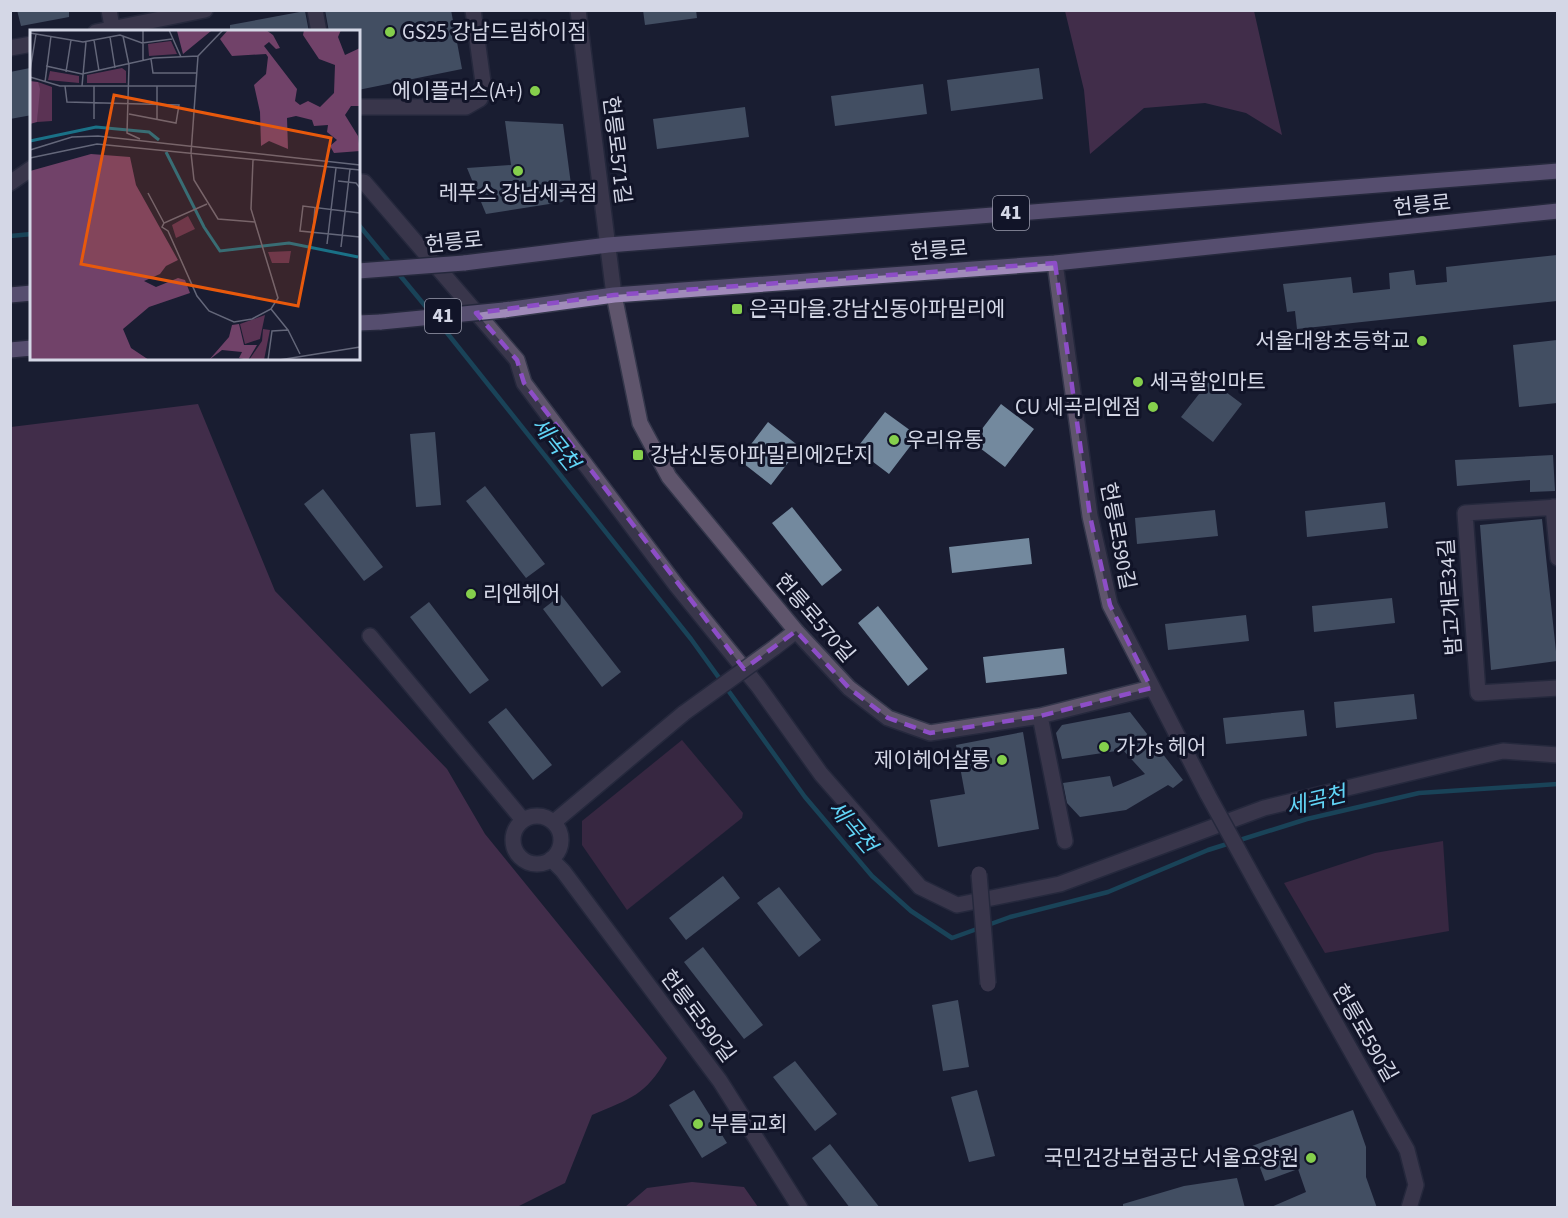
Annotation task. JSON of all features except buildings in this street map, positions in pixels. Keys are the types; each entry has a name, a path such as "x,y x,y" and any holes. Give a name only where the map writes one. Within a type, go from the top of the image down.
{"main road":[{"name":"헌릉로","path":"360,272 464,263 608,245 1557,171"},
{"name":"헌릉로","path":"360,323 504,310 614,295 1055,263 1557,211"},
{"path":"10,295 30,293"},
{"path":"10,350 30,348"}],"street":[{"path":"109,10 113,30 205,10"},
{"path":"315,10 319,30"},
{"path":"360,107 466,107 480,99 483,82 473,10"},
{"name":"헌릉로571길","path":"579,10 614,295"},
{"path":"10,48 30,44"},
{"path":"10,183 30,169"},
{"path":"360,182 364,182 517,360 524,383 676,585 758,686 821,774 920,887 937,897 957,905 1060,884 1264,808 1472,758 1503,751 1557,755"},
{"name":"헌릉로590길","path":"1055,263 1090,516 1110,605 1150,688 1164,707 1208,795 1407,1150 1416,1185 1410,1208"},
{"name":"헌릉로570길","path":"614,295 640,423 669,477 796,631 849,688 888,717 930,733 1040,716 1150,688"},
{"name":"밤고개로34길","path":"1557,558 1555,507 1465,513 1478,693 1557,688"},
{"path":"554,822 684,713 796,631"},
{"path":"370,636 523,820"},
{"path":"1040,716 1065,841"},
{"path":"538,816 554,822 561,838 557,853 551,859 530,863 516,854 512,842 513,833 523,820 538,816"},
{"name":"헌릉로590길","path":"551,859 563,871 720,1081 800,1208"},
{"path":"979,874 988,984"}],"highlighted area":[{"path":"1055,263 1090,516 1110,605 1151,688 1040,716 930,733 888,718 849,688 796,631 744,669 524,383 517,360 476,313 614,295"}],"shaded area":[{"path":"1065,11 1254,11 1282,135 1246,113 1205,103 1144,108 1090,154 1084,90"},
{"path":"198,404 275,591 447,769 485,834 667,1058 644,1088 592,1115 565,1183 517,1207 11,1207 11,427"},
{"path":"682,740 743,813 742,818 627,910 582,845 582,821"},
{"path":"1443,841 1449,931 1325,953 1284,883 1375,853"},
{"path":"692,1182 744,1187 758,1207 625,1207 647,1188"}],"waterway":[{"name":"세곡천","path":"360,226 391,264"},
{"name":"세곡천","path":"10,236 30,234"},
{"name":"세곡천","path":"398,273 431,313"},
{"name":"세곡천","path":"436,319 691,639 805,797 872,876 911,911 952,938 1010,917 1108,892 1208,850 1307,819 1419,793 1558,784"}],"place":[{"name":"GS25 강남드림하이점","path":"390,32"},
{"name":"에이플러스(A+)","path":"535,91"},
{"name":"레푸스 강남세곡점","path":"518,171"},
{"name":"은곡마을.강남신동아파밀리에","path":"737,309"},
{"name":"서울대왕초등학교","path":"1422,341"},
{"name":"세곡할인마트","path":"1138,382"},
{"name":"CU 세곡리엔점","path":"1153,407"},
{"name":"우리유통","path":"894,440"},
{"name":"강남신동아파밀리에2단지","path":"638,455"},
{"name":"리엔헤어","path":"471,594"},
{"name":"가가s 헤어","path":"1104,747"},
{"name":"제이헤어살롱","path":"1002,760"},
{"name":"부름교회","path":"698,1124"},
{"name":"국민건강보험공단 서울요양원","path":"1311,1158"}]}
